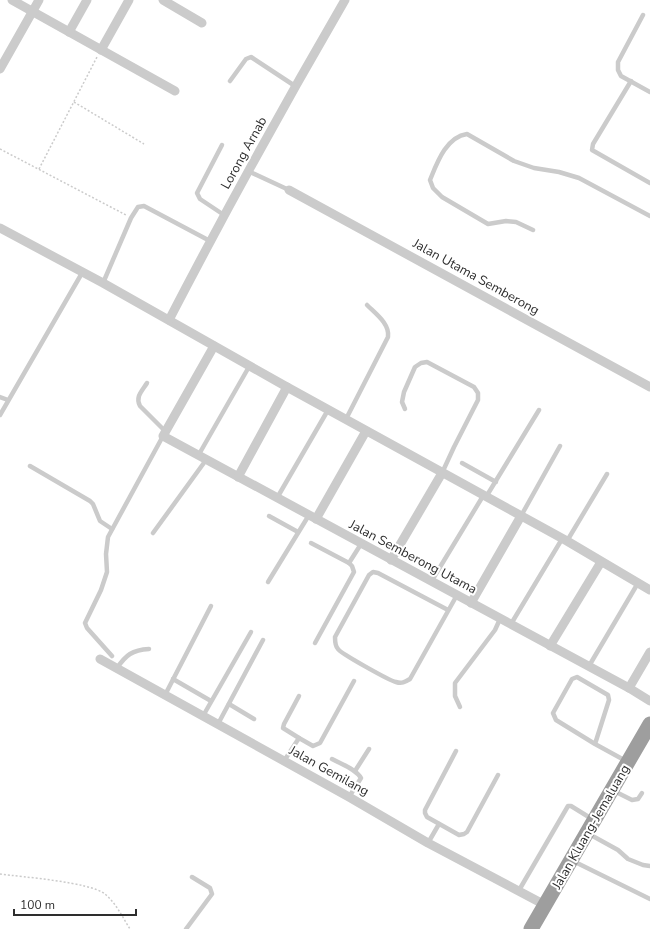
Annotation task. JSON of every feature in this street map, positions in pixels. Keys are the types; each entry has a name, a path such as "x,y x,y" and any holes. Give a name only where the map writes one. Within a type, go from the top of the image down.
{"highway":[{"name":"Jalan Kluang-Jemaluang","path":"531,929 628,762 647,733"}],"street":[{"path":"12,0 174,91"},
{"path":"0,69 39,0"},
{"path":"70,32 87,0"},
{"path":"101,50 129,0"},
{"path":"163,0 202,23"},
{"name":"Lorong Arnab","path":"169,320 224,215 295,86 346,0"},
{"name":"Jalan Utama Semberong","path":"289,190 650,387"},
{"path":"0,228 103,283 328,410 564,540 650,590"},
{"path":"164,434 214,346"},
{"path":"238,477 287,387"},
{"path":"312,517 366,431"},
{"name":"Jalan Semberong Utama","path":"164,434 202,458 589,666 650,701"},
{"path":"391,560 442,473"},
{"path":"471,603 521,516"},
{"path":"550,646 601,562"},
{"path":"629,688 650,652"},
{"name":"Jalan Gemilang","path":"100,659 349,797 428,843 545,906"}],"lane":[{"path":"643,15 618,62 618,70 621,76 650,92"},
{"path":"230,81 246,59 251,57 295,86"},
{"path":"631,81 593,144 592,150 650,183"},
{"path":"533,230 516,222 506,221 488,224 442,197 433,188 430,180 436,166 448,145 459,135 467,134 514,161 534,168 559,172 579,178 650,216"},
{"path":"222,145 197,192 200,199 224,215"},
{"path":"248,171 289,190"},
{"path":"103,283 131,218 138,207 144,206 210,241"},
{"path":"0,415 82,272"},
{"path":"346,420 388,337 389,332 387,326 367,305"},
{"path":"405,409 402,402 404,392 415,367 421,363 427,362 474,387 478,393 478,400 442,473"},
{"path":"153,533 202,458 250,365"},
{"path":"112,656 85,626 85,623 101,590 107,572 106,554 108,537 164,434 137,402 137,398 147,384"},
{"path":"0,397 8,400"},
{"path":"277,498 328,410"},
{"path":"431,582 496,482 539,410"},
{"path":"521,516 560,446"},
{"path":"462,463 496,482"},
{"path":"30,466 90,501 100,521 112,529"},
{"path":"511,624 607,474"},
{"path":"269,516 298,532"},
{"path":"268,582 298,532 312,517"},
{"path":"311,543 349,563 354,572 316,643"},
{"path":"349,563 361,544"},
{"path":"448,610 378,573 373,572 369,575 335,637 336,645 338,650 358,662 395,682 404,683 410,679 457,595"},
{"path":"589,666 638,583"},
{"path":"165,695 211,606"},
{"path":"460,707 455,696 455,683 495,630 500,619"},
{"path":"203,716 251,632"},
{"path":"218,724 263,640"},
{"path":"117,668 124,657 130,653 142,649 149,649"},
{"path":"595,744 609,700 608,695 577,676 572,679 553,713 554,717 556,720 595,744 628,762"},
{"path":"173,679 211,701"},
{"path":"299,696 283,728 313,746 320,743 354,681"},
{"path":"229,704 254,719"},
{"path":"284,761 299,738"},
{"path":"354,771 369,749"},
{"path":"456,751 425,810 425,813 428,817 459,836 467,832 498,775"},
{"path":"332,759 361,776 349,797"},
{"path":"612,790 632,800 638,799 642,793"},
{"path":"518,892 568,806 571,806 591,827 628,859 650,866"},
{"path":"428,843 439,824"},
{"path":"571,860 650,899"},
{"path":"186,929 212,894 210,888 192,877"}],"path":[{"path":"39,169 101,50"},
{"path":"74,102 144,144"},
{"path":"0,149 131,218"},
{"path":"0,874 74,884 95,889 112,901 130,929"}]}
